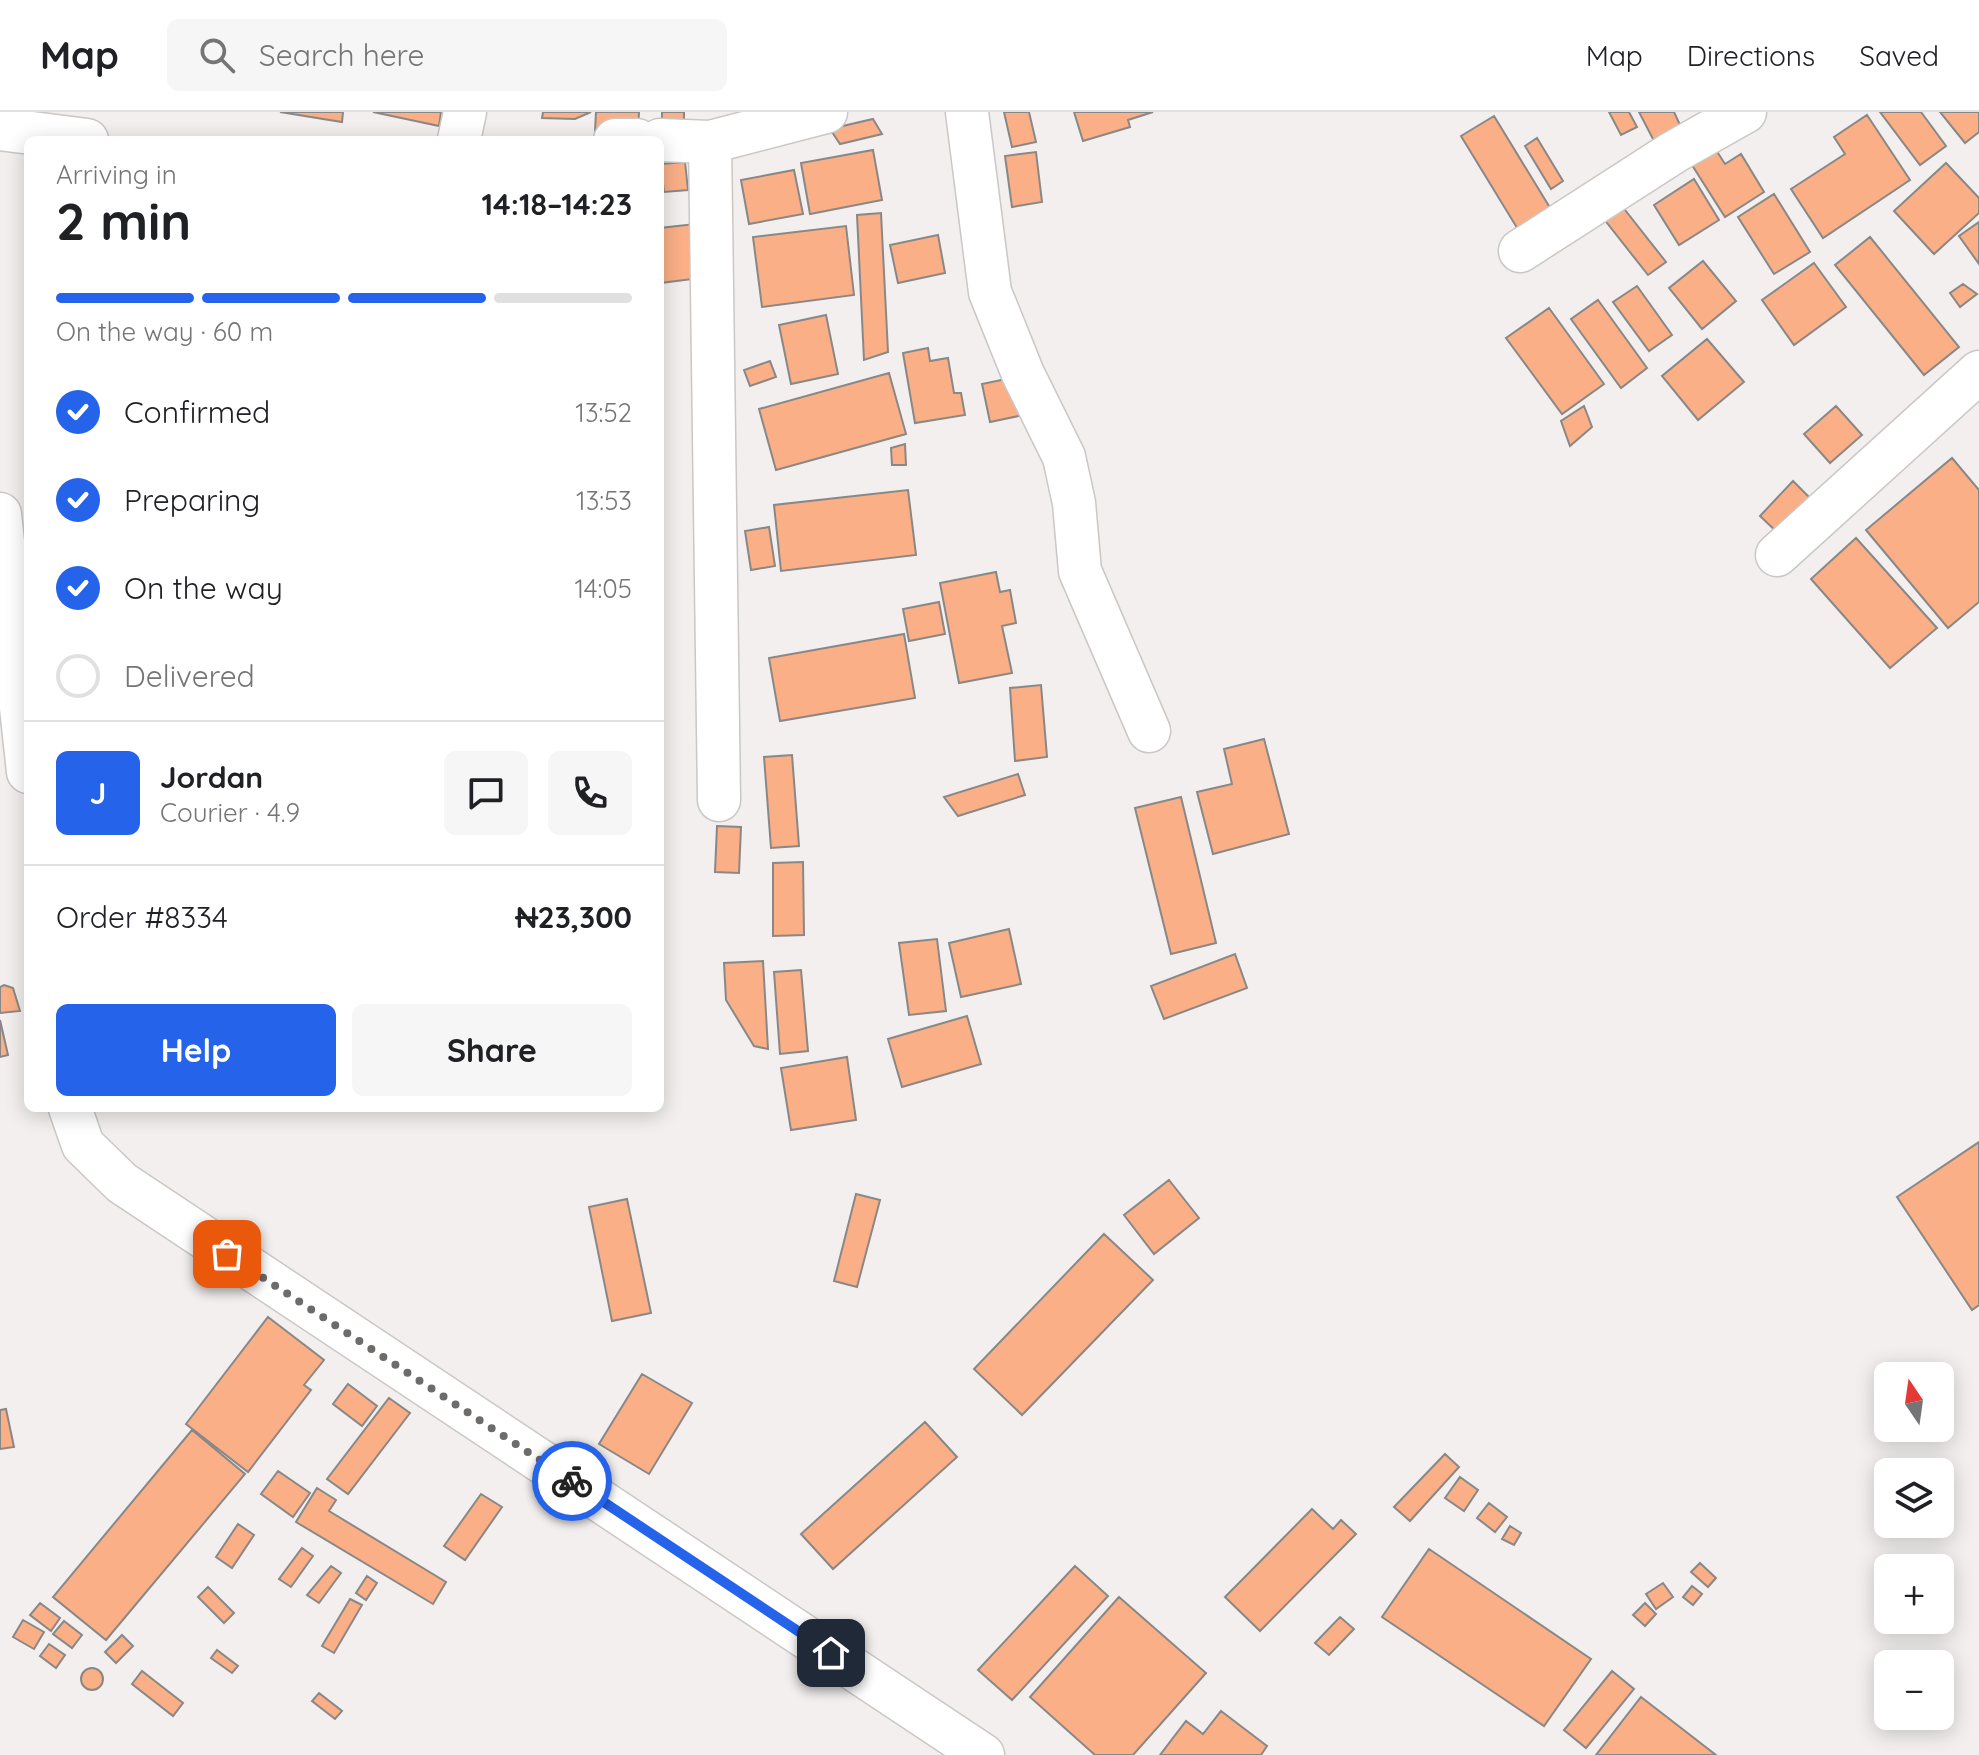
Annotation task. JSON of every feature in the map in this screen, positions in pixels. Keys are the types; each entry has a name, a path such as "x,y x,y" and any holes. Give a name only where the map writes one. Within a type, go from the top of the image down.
{"street":[{"path":"460,136 465,112"},
{"path":"664,140 710,142 826,112"},
{"path":"967,112 990,292 1023,374 1064,457 1074,503 1080,571 1149,731"},
{"path":"1520,251 1674,152 1745,112"},
{"path":"0,129 55,136"},
{"path":"710,142 719,800"},
{"path":"1777,555 1979,372"},
{"path":"0,514 24,735"},
{"path":"71,1112 83,1145 122,1183 983,1755"}],"building":[{"path":"280,112 343,112 342,122"},
{"path":"373,112 441,112 439,126"},
{"path":"543,112 591,112 575,119 542,118"},
{"path":"596,112 639,112 638,133 595,131"},
{"path":"662,112 684,112 684,120 662,122"},
{"path":"1004,112 1029,112 1036,142 1012,147"},
{"path":"1074,112 1153,112 1128,120 1130,127 1083,141"},
{"path":"1609,112 1629,112 1637,127 1621,135"},
{"path":"1639,112 1674,112 1681,127 1654,141"},
{"path":"1880,112 1921,112 1946,146 1920,165"},
{"path":"1940,112 1979,112 1979,132 1965,143"},
{"path":"1867,115 1910,180 1823,238 1791,189 1845,154 1834,137"},
{"path":"1494,116 1555,216 1522,236 1461,136"},
{"path":"873,119 882,134 840,144 830,129"},
{"path":"1537,138 1563,181 1551,189 1525,146"},
{"path":"873,150 882,200 810,214 801,163"},
{"path":"1716,150 1725,164 1741,154 1764,192 1725,217 1692,165"},
{"path":"1036,152 1042,202 1012,207 1005,156"},
{"path":"685,162 688,190 664,192 664,164"},
{"path":"1946,163 1979,198 1979,213 1934,254 1894,211"},
{"path":"794,170 803,214 749,224 741,180"},
{"path":"1694,179 1719,220 1679,245 1654,205"},
{"path":"1774,194 1810,252 1774,274 1738,217"},
{"path":"1618,201 1666,262 1648,275 1600,214"},
{"path":"881,213 888,352 864,360 857,215"},
{"path":"1979,222 1979,264 1959,236"},
{"path":"695,224 701,278 664,283 664,228"},
{"path":"846,226 854,295 762,307 753,237"},
{"path":"938,235 945,273 898,283 890,245"},
{"path":"1870,237 1959,347 1924,375 1835,265"},
{"path":"1703,261 1736,301 1702,329 1669,288"},
{"path":"1814,263 1846,307 1794,345 1762,300"},
{"path":"1963,284 1977,294 1960,307 1950,293"},
{"path":"1637,286 1672,335 1649,351 1613,302"},
{"path":"1598,300 1647,368 1621,388 1571,319"},
{"path":"1549,308 1604,384 1562,414 1506,338"},
{"path":"826,315 838,374 791,384 779,325"},
{"path":"1707,339 1744,382 1698,420 1662,376"},
{"path":"928,348 930,361 948,358 954,393 961,393 965,415 915,423 903,353"},
{"path":"770,361 776,377 750,386 744,370"},
{"path":"889,373 906,434 776,470 759,409"},
{"path":"1020,376 1028,414 990,422 982,384"},
{"path":"1584,406 1592,427 1570,446 1561,421"},
{"path":"1836,406 1862,435 1830,463 1804,434"},
{"path":"905,444 906,465 892,465 891,448"},
{"path":"1952,458 1979,490 1979,602 1948,628 1866,530"},
{"path":"1793,481 1812,500 1779,534 1760,516"},
{"path":"908,490 916,555 781,571 774,505"},
{"path":"769,527 775,566 751,570 745,531"},
{"path":"1856,538 1937,628 1890,668 1811,579"},
{"path":"996,572 1000,592 1010,590 1016,623 1002,626 1012,673 959,683 940,583"},
{"path":"939,602 945,634 909,641 903,609"},
{"path":"904,634 915,698 780,721 769,658"},
{"path":"1041,685 1047,757 1015,761 1010,688"},
{"path":"1264,739 1289,834 1213,854 1197,792 1232,784 1224,749"},
{"path":"792,755 799,846 771,848 764,757"},
{"path":"1018,774 1025,795 958,816 944,797"},
{"path":"1181,797 1216,943 1171,954 1135,808"},
{"path":"717,826 741,827 739,873 715,872"},
{"path":"803,862 804,935 773,936 773,863"},
{"path":"1009,929 1021,984 961,997 949,943"},
{"path":"937,939 946,1011 909,1015 899,943"},
{"path":"1235,954 1247,988 1164,1019 1151,986"},
{"path":"763,961 768,1049 754,1046 726,1000 724,963"},
{"path":"801,970 808,1051 780,1054 774,972"},
{"path":"0,987 13,988 20,1011 0,1013"},
{"path":"967,1016 981,1064 902,1087 888,1039"},
{"path":"0,1020 8,1055 0,1057"},
{"path":"847,1057 856,1120 791,1130 781,1068"},
{"path":"1979,1142 1979,1305 1972,1310 1897,1197"},
{"path":"1169,1180 1199,1218 1154,1254 1124,1215"},
{"path":"856,1194 880,1200 857,1287 834,1281"},
{"path":"627,1199 651,1313 612,1321 589,1207"},
{"path":"1104,1234 1153,1280 1022,1415 974,1369"},
{"path":"268,1317 324,1360 304,1385 311,1390 248,1472 186,1424"},
{"path":"642,1374 692,1403 649,1474 599,1444"},
{"path":"348,1384 377,1406 362,1426 333,1404"},
{"path":"389,1398 410,1413 348,1494 327,1479"},
{"path":"6,1409 14,1447 0,1449 0,1410"},
{"path":"925,1422 957,1457 833,1569 801,1534"},
{"path":"192,1430 245,1474 106,1640 53,1597"},
{"path":"1445,1454 1459,1467 1410,1521 1394,1507"},
{"path":"278,1471 310,1493 293,1517 261,1494"},
{"path":"1460,1477 1478,1490 1464,1511 1445,1498"},
{"path":"317,1488 336,1500 329,1511 446,1582 433,1604 296,1522"},
{"path":"481,1494 502,1507 465,1560 444,1546"},
{"path":"1489,1503 1507,1517 1495,1532 1477,1518"},
{"path":"1312,1509 1333,1529 1341,1520 1356,1534 1260,1631 1225,1597"},
{"path":"238,1524 254,1535 232,1568 216,1557"},
{"path":"1510,1526 1521,1533 1514,1545 1502,1539"},
{"path":"302,1548 313,1556 291,1587 279,1579"},
{"path":"1429,1549 1591,1659 1544,1726 1382,1617"},
{"path":"1700,1563 1716,1578 1708,1587 1691,1572"},
{"path":"331,1566 341,1573 319,1603 307,1595"},
{"path":"1075,1566 1108,1596 1012,1700 978,1670"},
{"path":"367,1576 377,1583 366,1600 356,1593"},
{"path":"1663,1583 1673,1597 1656,1609 1646,1594"},
{"path":"1692,1586 1702,1594 1693,1605 1683,1597"},
{"path":"208,1587 234,1613 224,1623 198,1597"},
{"path":"1119,1597 1206,1673 1133,1755 1095,1755 1030,1697"},
{"path":"350,1599 362,1605 334,1653 322,1646"},
{"path":"40,1603 60,1618 51,1631 30,1615"},
{"path":"1645,1603 1656,1614 1645,1626 1633,1615"},
{"path":"1340,1617 1354,1629 1329,1655 1315,1643"},
{"path":"23,1620 44,1632 34,1649 13,1637"},
{"path":"64,1621 82,1635 72,1648 53,1634"},
{"path":"122,1635 133,1646 116,1663 105,1652"},
{"path":"49,1644 65,1655 56,1668 40,1656"},
{"path":"217,1650 238,1666 232,1673 211,1658"},
{"path":"92,1668 100,1671 103,1679 100,1687 92,1690 84,1687 81,1679 84,1671"},
{"path":"142,1671 183,1703 173,1716 132,1684"},
{"path":"1612,1671 1634,1689 1586,1748 1564,1730"},
{"path":"319,1693 342,1711 335,1719 312,1701"},
{"path":"1641,1697 1716,1755 1596,1755"},
{"path":"1221,1711 1267,1746 1261,1755 1160,1755 1186,1721 1203,1734"}],"way so far":[{"path":"227,1254 572,1481"}],"route":[{"path":"572,1481 831,1653"}]}
